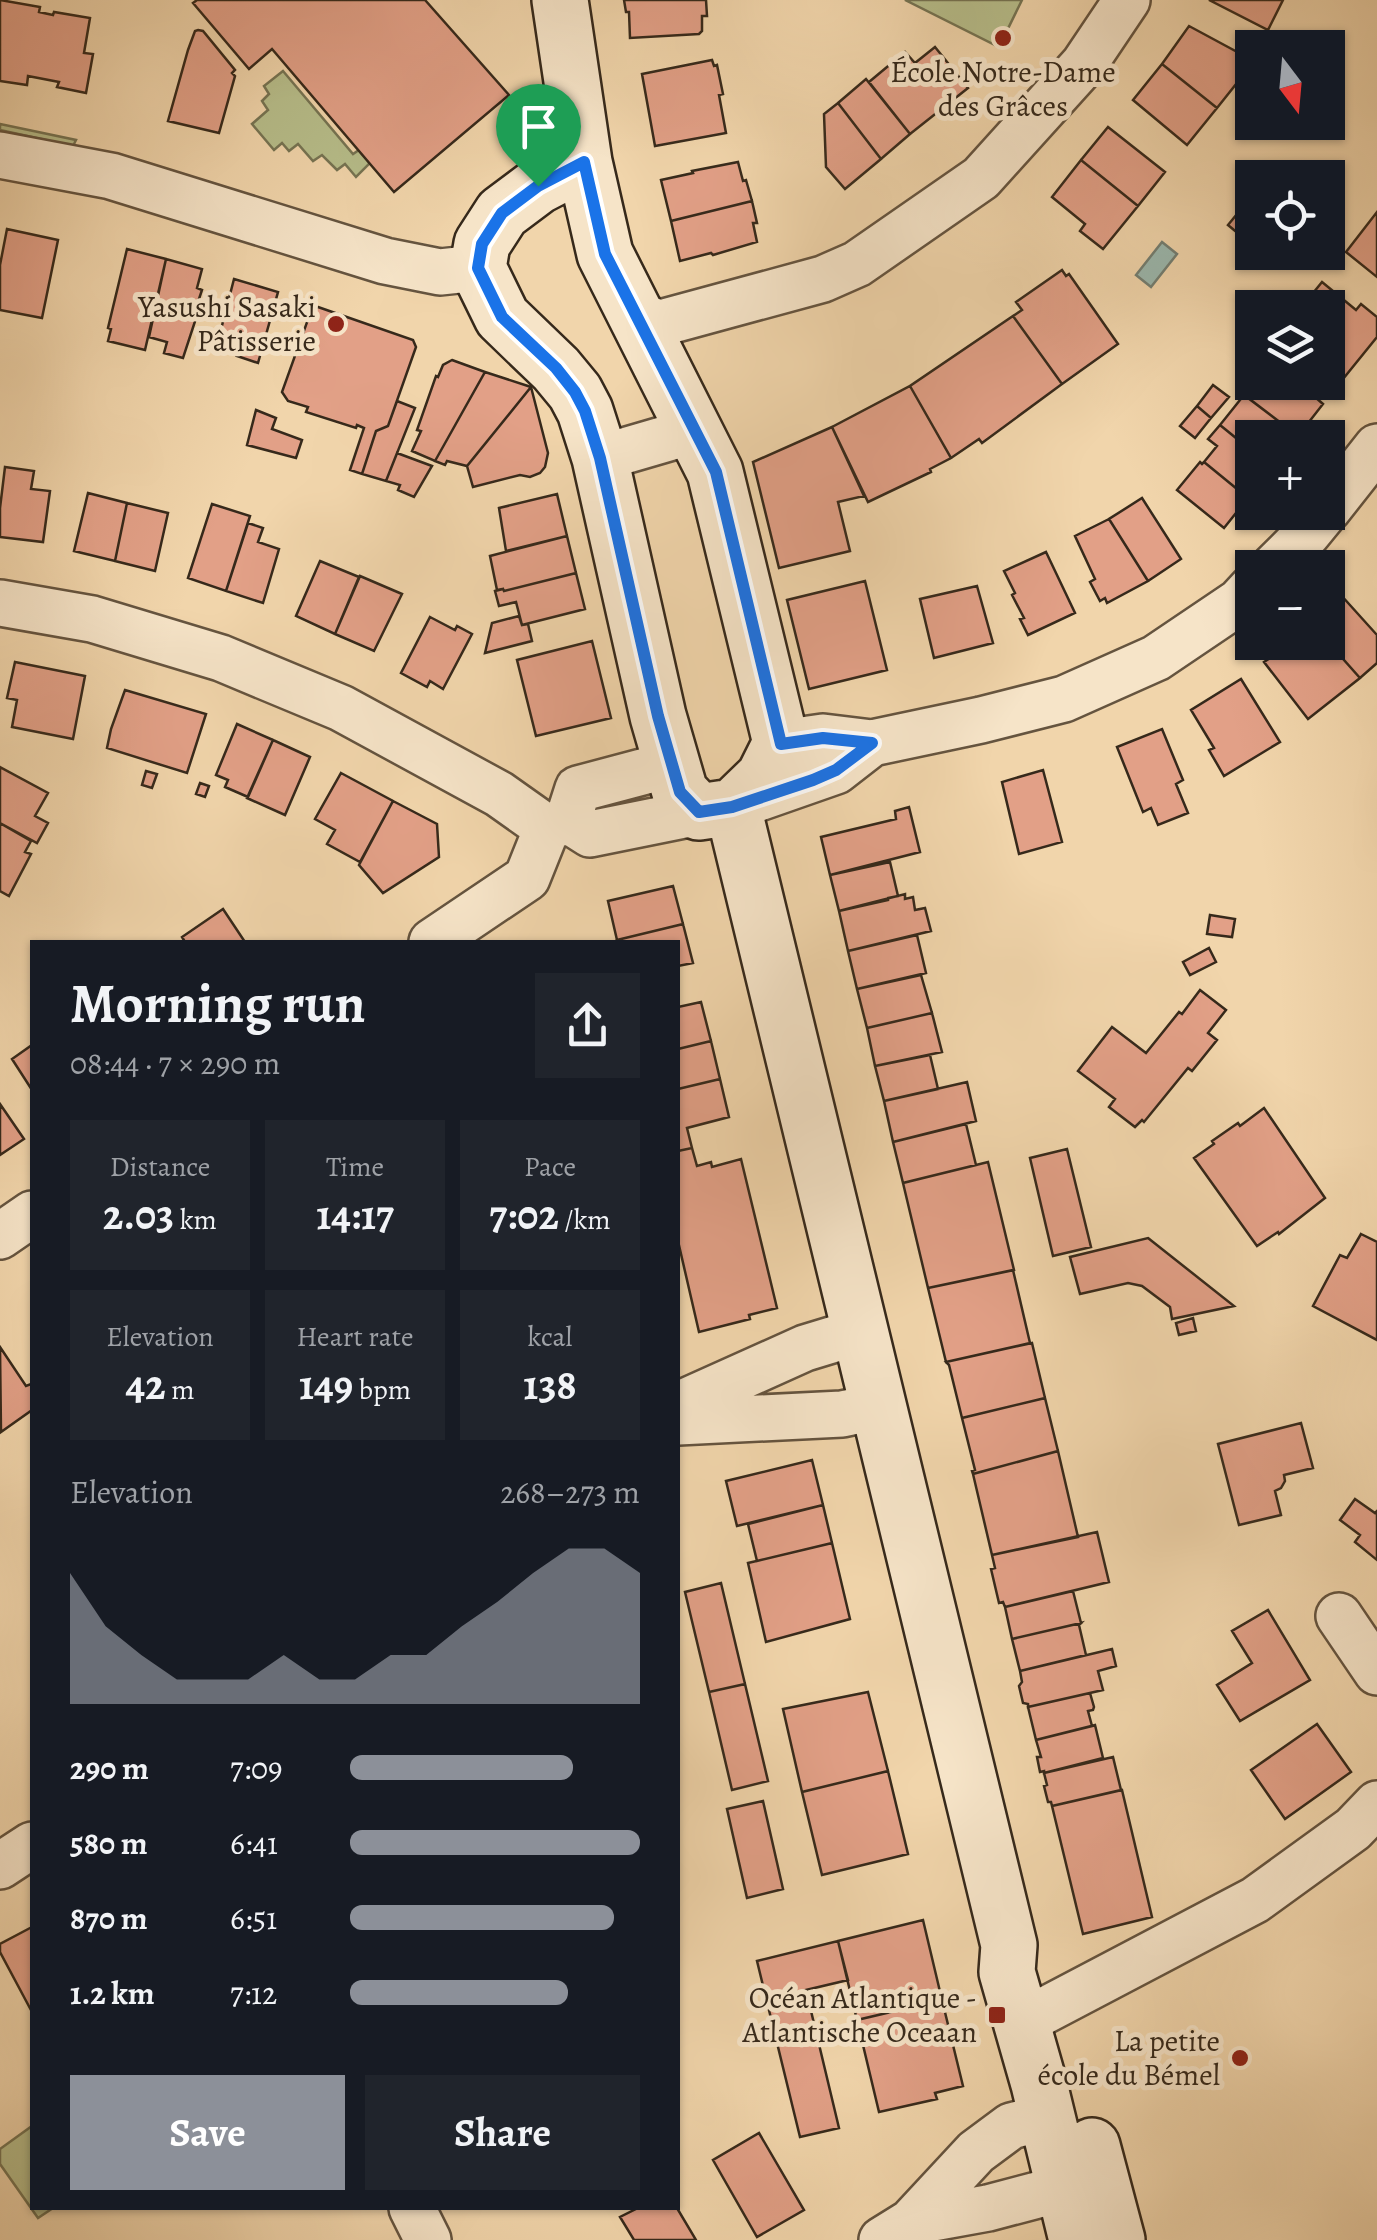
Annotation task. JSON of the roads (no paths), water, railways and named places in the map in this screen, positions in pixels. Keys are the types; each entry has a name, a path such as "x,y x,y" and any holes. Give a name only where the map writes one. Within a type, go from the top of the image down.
{"street":[{"path":"560,0 584,162 605,254 716,472 781,744 764,777 716,809"},
{"path":"638,316 661,322 823,279 856,264 981,178 1084,64 1127,0"},
{"path":"0,155 112,176 386,261 440,272 478,268"},
{"path":"584,162 538,186 502,213 482,244 478,268 502,317 556,368 585,411 600,458 658,716 680,792 716,809 880,1406 1008,1945 1007,1972 1068,2150 1117,2240"},
{"path":"600,458 696,430"},
{"path":"1345,488 1377,448"},
{"path":"1290,550 1308,530"},
{"path":"0,603 92,619 238,665 341,708 558,824 590,834 716,809 836,770 872,743"},
{"path":"781,744 823,738 872,743 1064,699 1156,658 1235,605"},
{"path":"435,940 527,878 578,789 672,764"},
{"path":"0,1236 30,1215"},
{"path":"680,1403 805,1348 861,1331"},
{"path":"680,1422 842,1414 880,1406"},
{"path":"1339,1616 1377,1672"},
{"path":"1040,2013 1255,1900 1353,1829 1377,1804"},
{"path":"0,1866 30,1846"},
{"path":"1008,1945 1024,1966 1078,2103 1068,2150 1076,2240"},
{"path":"896,2231 976,2152 1011,2126 1068,2150"},
{"path":"896,2231 988,2208 1068,2150"},
{"path":"413,2210 428,2240"}],"water":[{"path":"1162,242 1177,254 1151,287 1136,275"}],"place":[{"name":"École Notre-Dame des Grâces","path":"1003,38"},
{"name":"Yasushi Sasaki Pâtisserie","path":"336,324"},
{"name":"Océan Atlantique - Atlantische Oceaan","path":"997,2015"},
{"name":"La petite école du Bémel","path":"1240,2058"}]}
